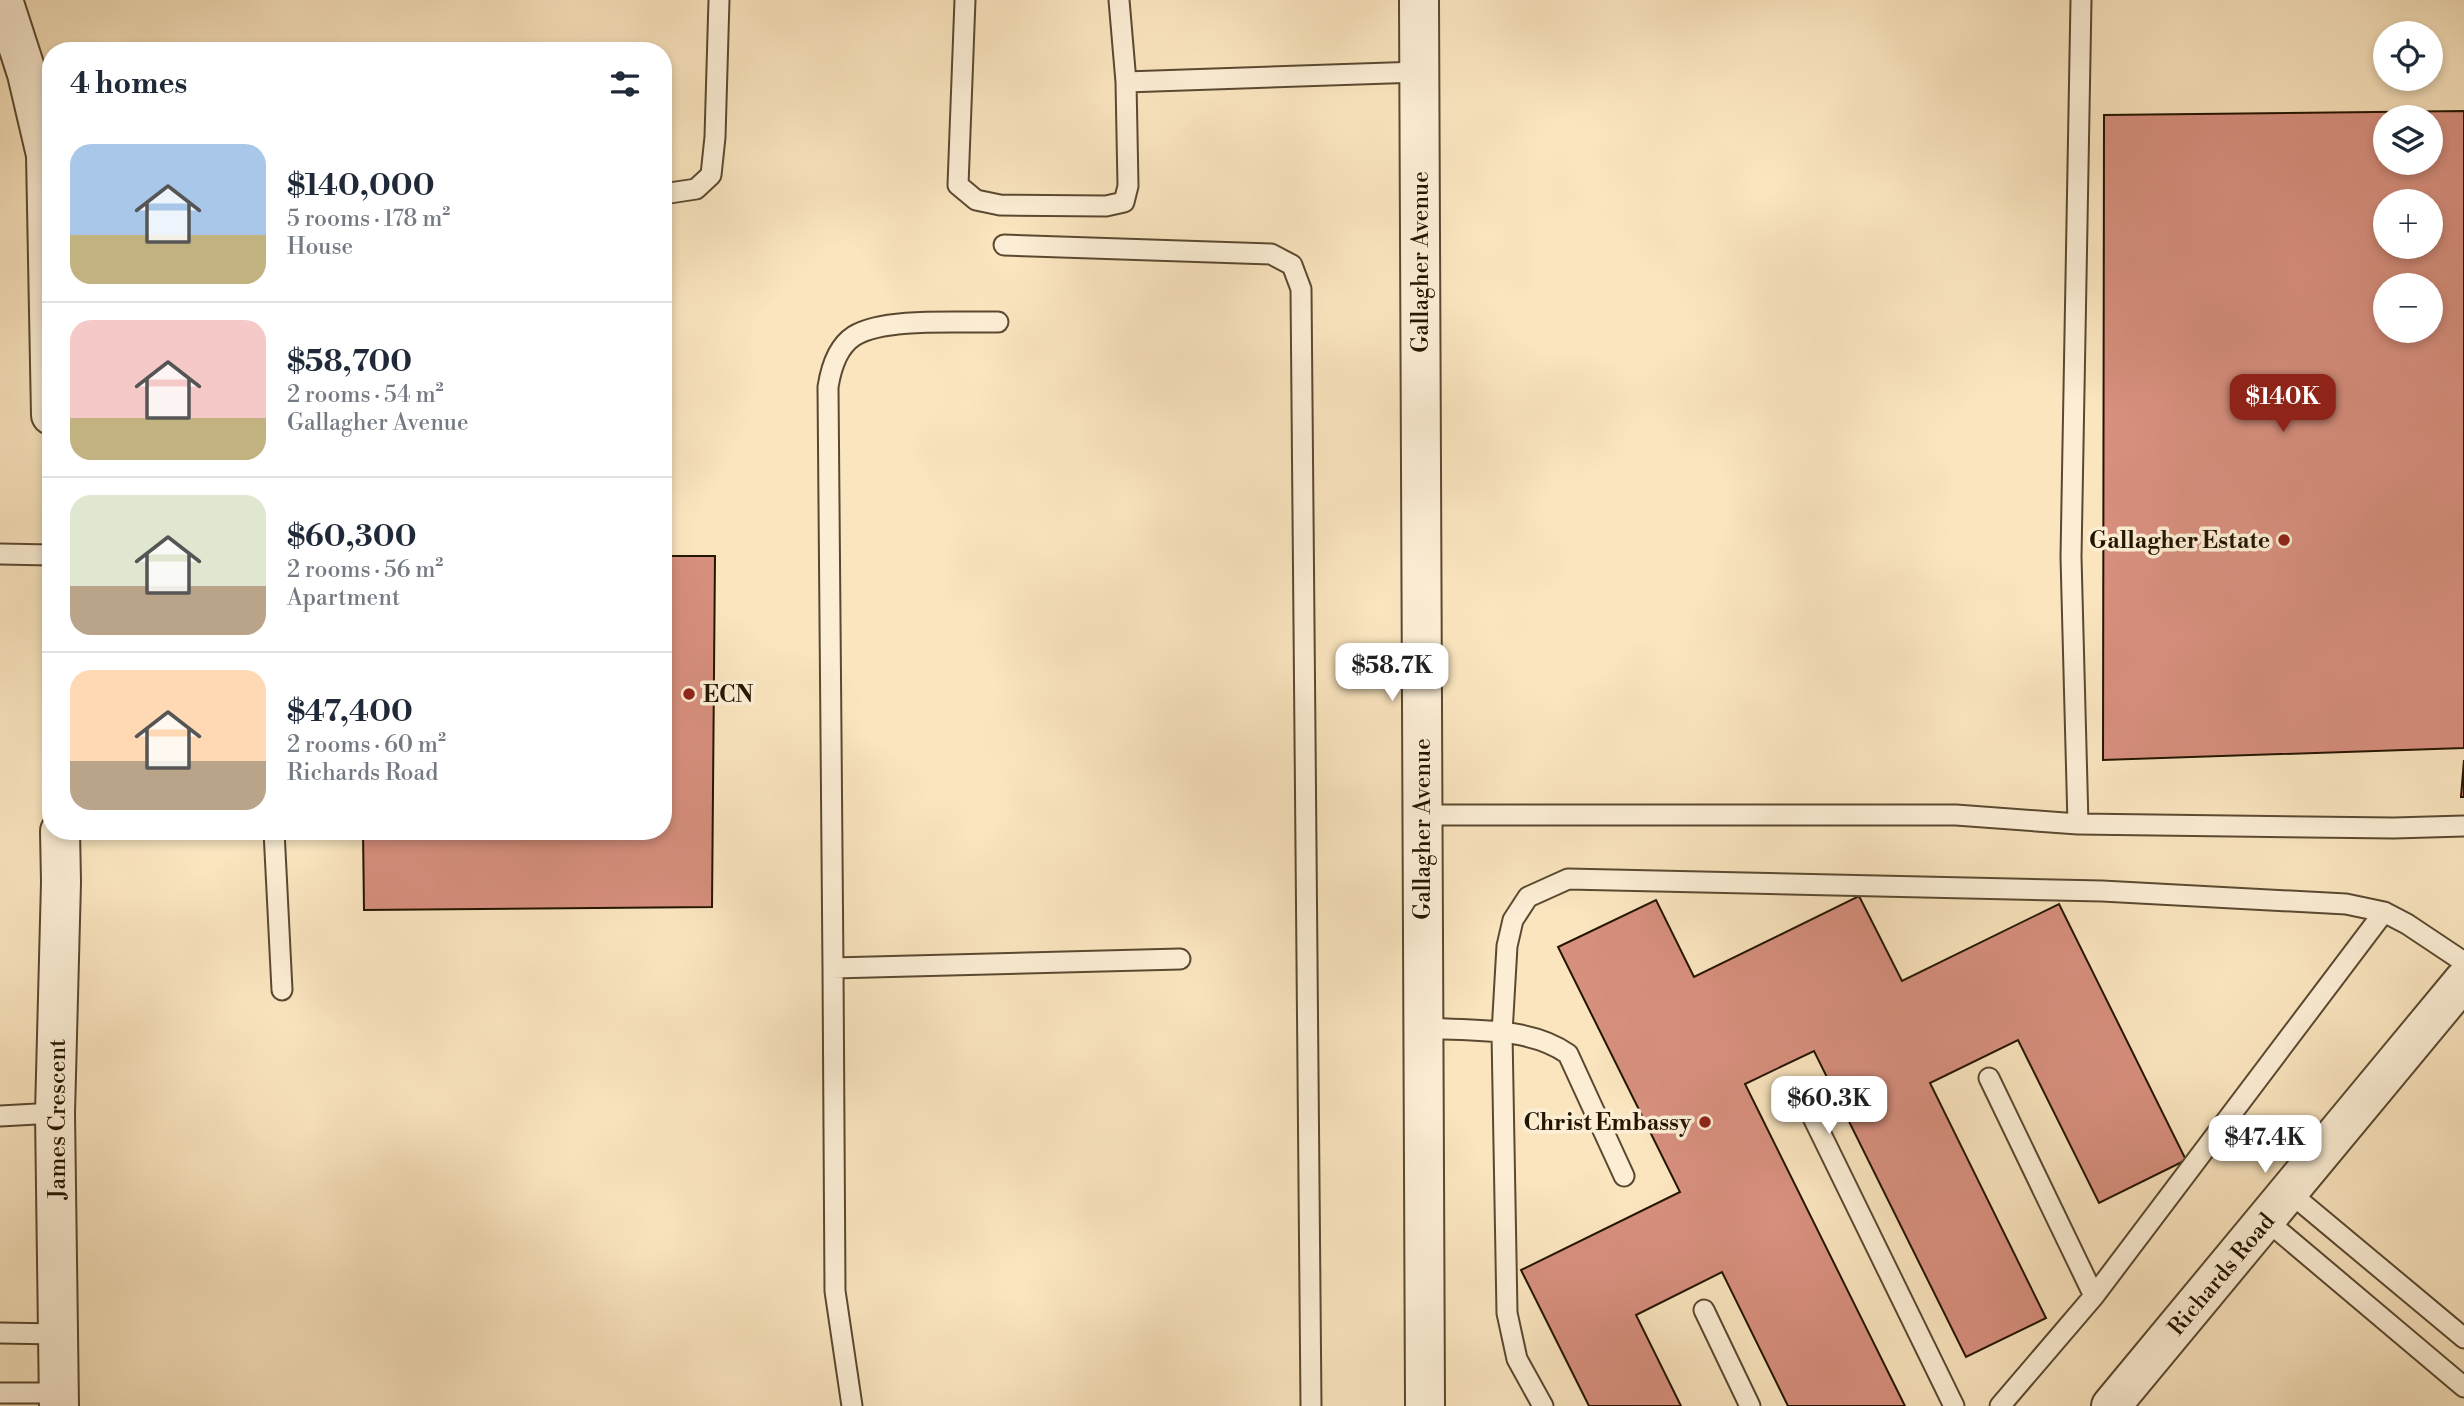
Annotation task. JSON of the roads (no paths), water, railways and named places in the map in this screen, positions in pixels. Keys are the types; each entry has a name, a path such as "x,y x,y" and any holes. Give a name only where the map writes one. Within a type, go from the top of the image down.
{"street":[{"path":"3,0 16,36 42,134"},
{"name":"Gallagher Avenue","path":"1419,0 1425,1406"},
{"name":"James Crescent","path":"59,1400 55,1113 60,840"},
{"name":"Richards Road","path":"2111,1406 2464,980"}],"lane":[{"path":"672,193 696,189 711,175 715,137 719,0"},
{"path":"965,0 958,185 976,200 1000,205 1107,206 1124,202 1128,186 1126,82 1119,0"},
{"path":"2078,824 2071,557 2081,0"},
{"path":"1126,82 1419,72"},
{"path":"1004,245 1271,254 1292,265 1301,289 1311,1406"},
{"path":"852,1406 835,1292 828,387 837,354 854,336 884,325 998,322"},
{"path":"0,554 42,555"},
{"path":"1422,816 1956,815 2078,824 2464,827"},
{"path":"274,840 282,990"},
{"path":"1543,1406 1517,1359 1507,1313 1502,1033 1507,946 1513,920 1528,898 1569,879 2102,891 2346,904 2384,912 2464,962"},
{"path":"2000,1406 2094,1296 2384,912"},
{"path":"833,968 1180,959"},
{"path":"1423,1028 1502,1033 1547,1042 1568,1054 1624,1176"},
{"path":"1989,1078 2094,1296"},
{"path":"1799,1089 1954,1406"},
{"path":"0,1116 55,1113"},
{"path":"2278,1206 2464,1338"},
{"path":"2278,1206 2464,1387"},
{"path":"1704,1310 1750,1406"},
{"path":"0,1333 58,1334"},
{"path":"0,1393 59,1400"}],"place":[{"name":"Gallagher Estate","path":"2284,540"},
{"name":"ECN","path":"689,694"},
{"name":"Christ Embassy","path":"1705,1122"}]}
